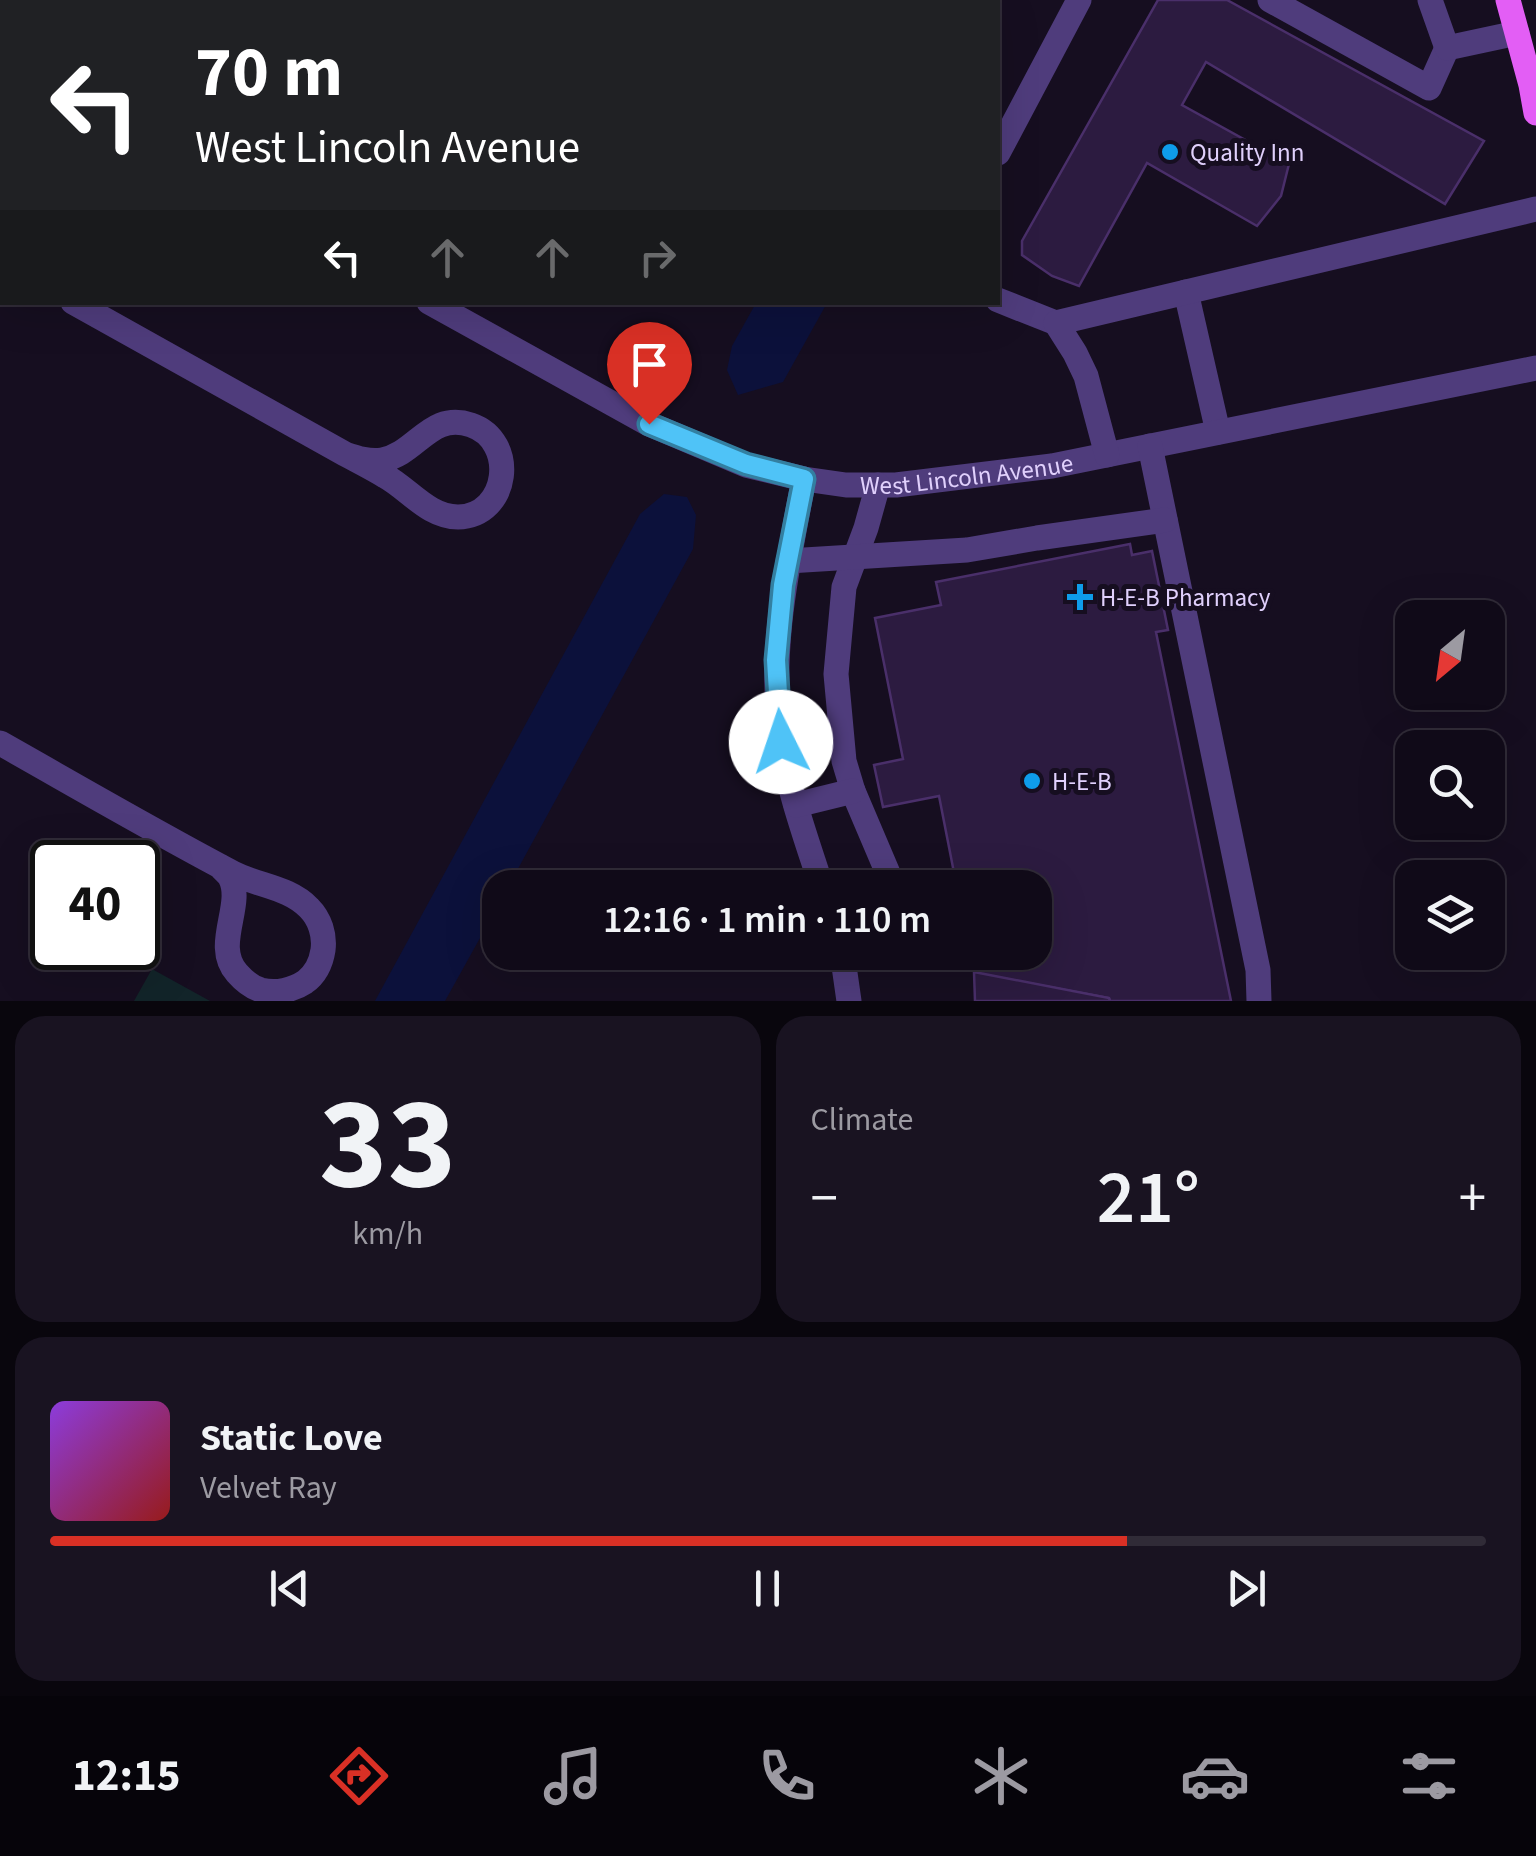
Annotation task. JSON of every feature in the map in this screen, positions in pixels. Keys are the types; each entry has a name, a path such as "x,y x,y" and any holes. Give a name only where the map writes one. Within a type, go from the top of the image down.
{"main road":[{"path":"1508,0 1534,90 1536,113"}],"street":[{"path":"1000,149 1079,0"},
{"path":"1270,0 1429,88 1446,48 1430,0"},
{"path":"1446,48 1517,33"},
{"path":"1056,324 1536,209"},
{"path":"1186,292 1218,432"},
{"path":"1000,301 1056,324 1086,376 1107,455"},
{"path":"78,305 344,454 388,477 438,513 458,517 476,513 500,488 503,470 500,452 491,437 476,426 460,422 427,431 399,454 382,460 344,454"},
{"name":"West Lincoln Avenue","path":"434,305 649,424 746,464 804,479 846,484 896,486 1052,466 1536,368"},
{"path":"1150,446 1258,970 1259,1001"},
{"path":"804,479 783,585 776,660 781,742 816,870"},
{"path":"878,485 844,587 836,674 844,761 887,870"},
{"path":"788,561 967,550 1165,520"},
{"path":"0,743 238,876 294,896 310,908 320,924 322,960 313,976 281,992 262,990 245,982 231,967 227,950 234,895 230,878 220,866"},
{"path":"796,805 853,791"},
{"path":"845,970 850,1001"}],"green space":[{"path":"154,970 210,1001 134,1001"}],"shaded area":[{"path":"755,305 826,305 783,382 738,395 727,370 732,346"},
{"path":"664,494 687,497 696,515 693,549 517,870 482,870 482,934 445,1001 375,1001 640,514"}],"building":[{"name":"Quality Inn","path":"1158,0 1227,0 1484,141 1445,204 1206,62 1182,105 1289,164 1281,196 1257,226 1147,163 1079,286 1052,276 1022,255 1022,241"},
{"name":"H-E-B","path":"1130,544 1132,555 1152,551 1168,630 1156,632 1231,1001 1110,1001 975,973 974,970 1052,970 1052,870 953,870 939,796 883,807 874,765 903,759 875,618 941,605 936,582"},
{"path":"974,972 1109,998 1110,1001 975,1001"}],"place":[{"name":"Quality Inn","path":"1170,152"},
{"name":"H-E-B Pharmacy","path":"1080,597"},
{"name":"H-E-B","path":"1032,781"}],"route":[{"path":"649,424 746,464 804,479 783,585 776,660 781,742"}]}
